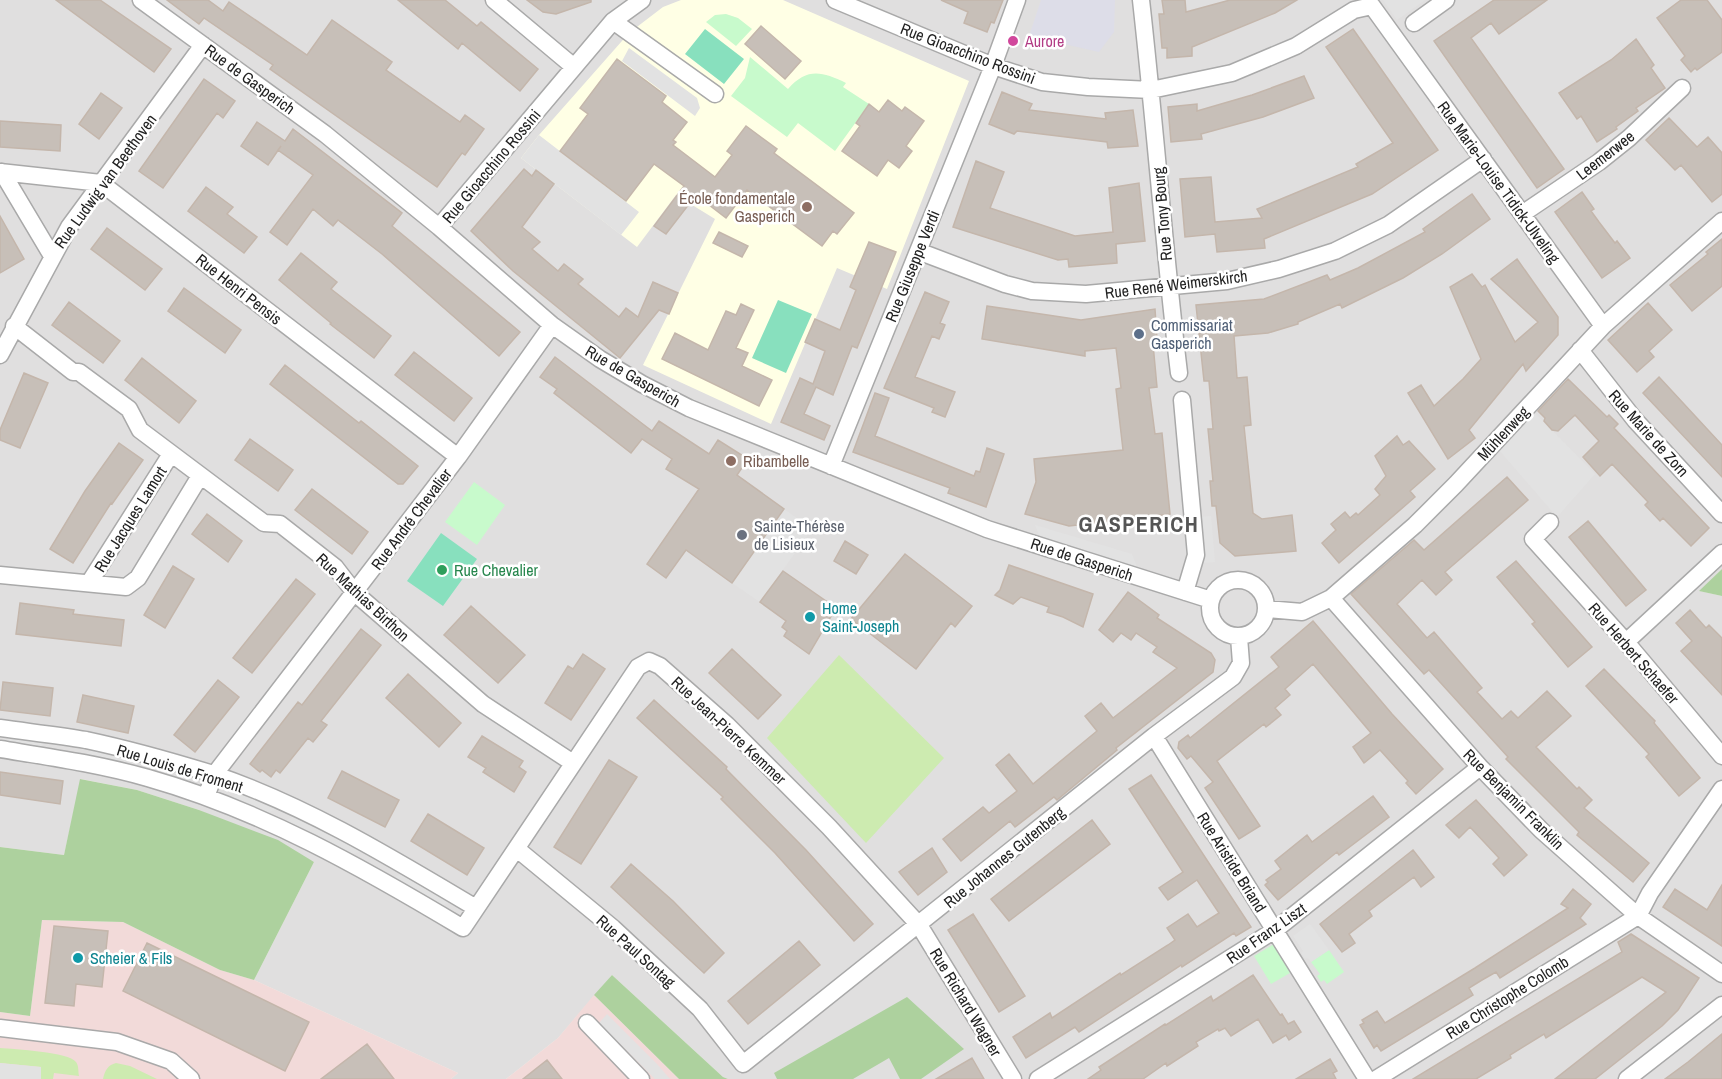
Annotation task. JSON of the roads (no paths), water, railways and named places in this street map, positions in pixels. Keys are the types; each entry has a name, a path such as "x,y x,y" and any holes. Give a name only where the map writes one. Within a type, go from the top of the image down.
{"street":[{"name":"Rue de Gasperich","path":"141,0 325,134 439,227 552,325 600,359 672,400 987,529 1211,600"},
{"path":"494,0 574,67"},
{"name":"Rue Gioacchino Rossini","path":"439,227 613,21 642,0"},
{"name":"Rue Gioacchino Rossini","path":"835,0 993,66 1042,82 1088,87 1151,90 1232,73 1296,46 1354,10 1372,6 1395,37"},
{"name":"Rue Giuseppe Verdi","path":"831,466 993,66 1017,0"},
{"name":"Rue Tony Bourg","path":"1141,0 1168,287 1179,373"},
{"path":"1414,23 1446,0"},
{"path":"613,21 715,94"},
{"name":"Rue Marie-Louise Tidick-Ulveling","path":"1395,37 1603,326"},
{"name":"Rue Ludwig van Beethoven","path":"0,356 69,226 203,45"},
{"name":"Leemerwee","path":"1522,214 1599,162 1629,138 1682,88"},
{"name":"Rue René Weimerskirch","path":"918,251 1005,284 1032,291 1086,294 1238,278 1279,269 1335,251 1388,225 1483,159"},
{"path":"1,172 101,183"},
{"path":"1,172 52,256"},
{"name":"Rue Henri Pensis","path":"101,183 458,457"},
{"name":"Mühlenweg","path":"1267,609 1302,612 1332,598 1415,525 1456,484 1603,326 1722,221"},
{"name":"Rue André Chevalier","path":"206,797 214,775 458,457 552,325"},
{"name":"Rue Mathias Birthon","path":"14,326 73,372 79,372 129,409 140,430 200,476 264,524 280,524 335,567 355,593 483,704 573,763"},
{"name":"Rue Marie de Zorn","path":"1580,350 1635,420 1722,514"},
{"path":"1182,400 1196,555 1185,592"},
{"name":"Rue Jacques Lamort","path":"89,583 171,454"},
{"name":"Rue Jacques Lamort","path":"0,575 126,587 138,578 200,476"},
{"name":"Rue Herbert Schaefer","path":"1550,522 1533,539 1626,642 1722,756"},
{"path":"1626,642 1722,553"},
{"path":"1233,580 1243,580 1260,590 1267,609 1261,625 1255,631 1239,637 1228,635 1219,629 1213,621 1210,610 1211,600 1216,591 1223,584 1233,580"},
{"name":"Rue Benjamin Franklin","path":"1332,598 1480,767 1541,830 1638,916 1722,974"},
{"name":"Rue Johannes Gutenberg","path":"743,1064 1154,736 1233,677 1241,663 1239,637"},
{"name":"Rue Jean-Pierre Kemmer","path":"474,912 638,667 649,662 660,666 727,725 829,827 920,925"},
{"name":"Rue Louis de Froment","path":"0,728 84,740 137,752 214,775 296,808 383,852 474,912 463,928 371,873 288,829 206,797 148,778 84,763 0,749"},
{"name":"Rue Aristide Briand","path":"1154,736 1367,1079"},
{"name":"Rue Franz Liszt","path":"1038,1079 1275,930 1480,767"},
{"path":"1638,916 1650,894 1722,789"},
{"name":"Rue Paul Sontag","path":"517,849 613,928 700,1009 743,1064"},
{"path":"371,873 383,852"},
{"name":"Rue Christophe Colomb","path":"1376,1079 1638,916"},
{"name":"Rue Richard Wagner","path":"920,925 1013,1079"},
{"path":"1628,1079 1722,1005"},
{"path":"586,1023 641,1079"},
{"path":"0,1028 117,1042 171,1061 190,1079"}],"place":[{"name":"Aurore","path":"1013,41"},
{"name":"École fondamentale Gasperich","path":"807,207"},
{"name":"Commissariat Gasperich","path":"1139,334"},
{"name":"Ribambelle","path":"731,461"},
{"name":"Sainte-Thérèse de Lisieux","path":"742,535"},
{"name":"Rue Chevalier","path":"442,570"},
{"name":"Home Saint-Joseph","path":"810,617"},
{"name":"Scheier & Fils","path":"78,958"}],"district":[{"name":"GASPERICH","path":"1139,524"}]}
